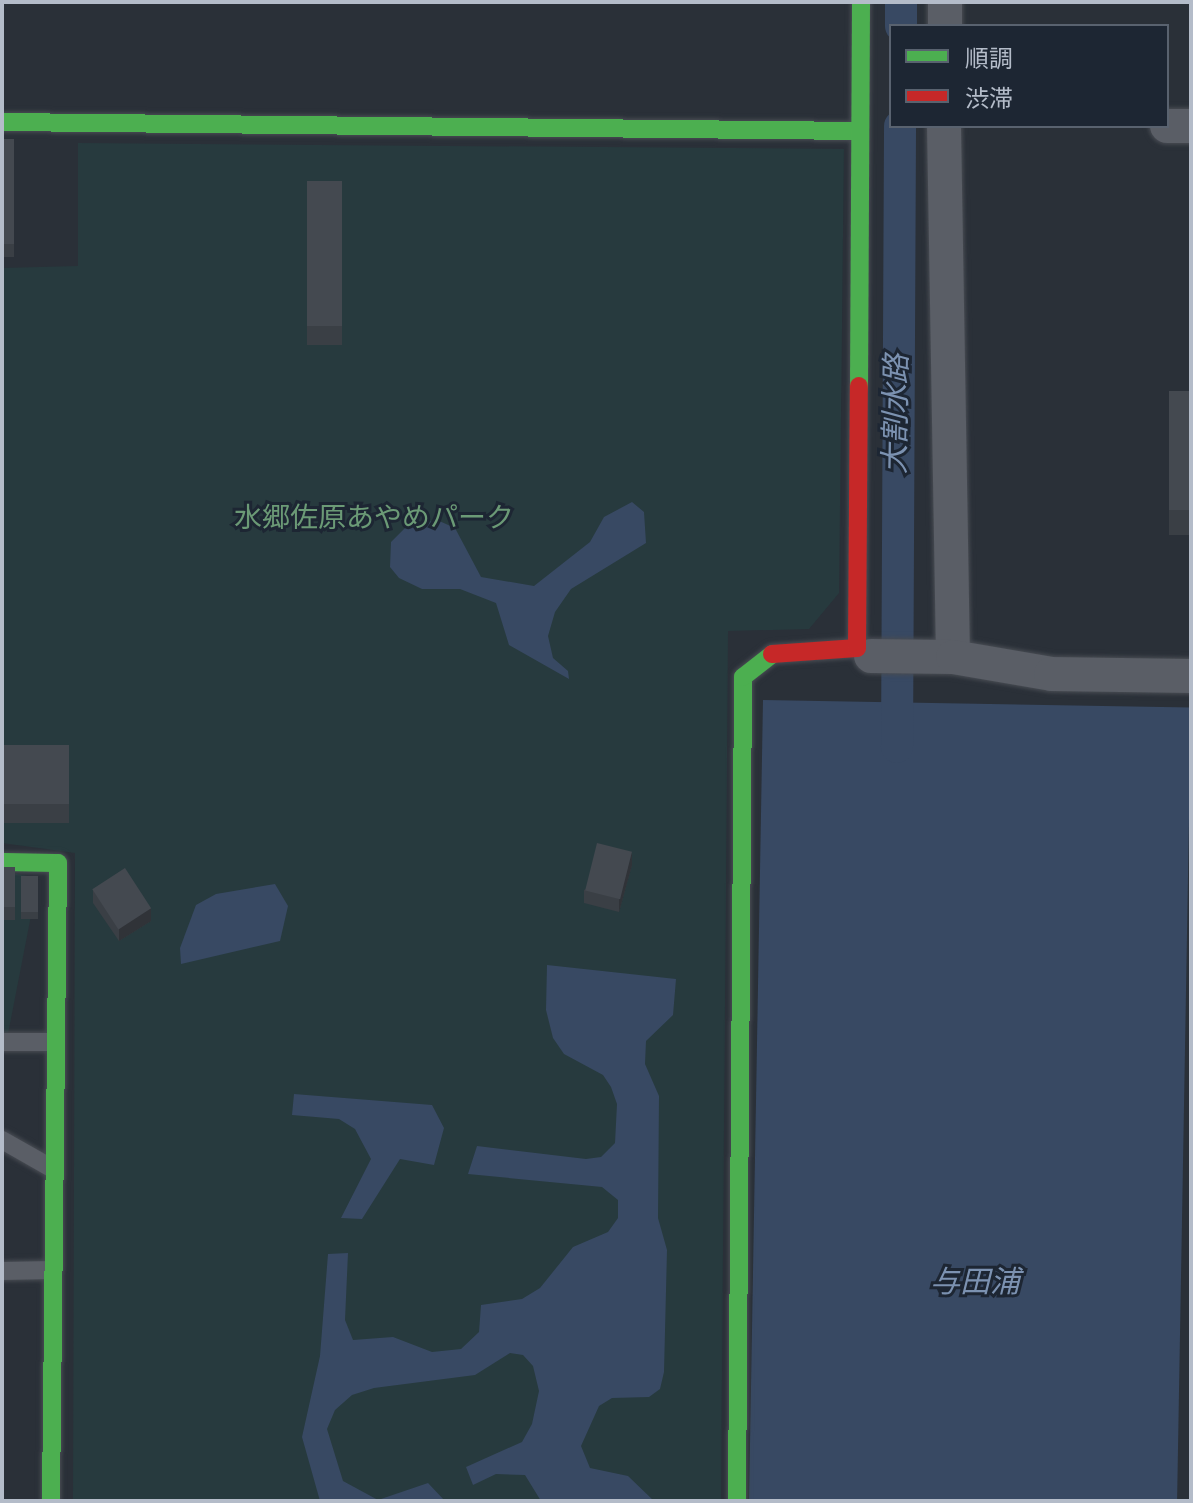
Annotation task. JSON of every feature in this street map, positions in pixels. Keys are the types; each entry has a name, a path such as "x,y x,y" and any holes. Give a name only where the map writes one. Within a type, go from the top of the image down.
{"street":[{"path":"737,1501 743,677 777,650 857,648 861,2"},
{"path":"945,2 945,24"},
{"path":"2,122 860,131"},
{"path":"1169,126 1191,126"},
{"path":"940,657 944,128"},
{"path":"871,656 940,657 1051,674 1191,676"},
{"path":"2,862 58,863 51,1501"}],"lane":[{"path":"2,1042 55,1042"},
{"path":"2,1140 53,1169"},
{"path":"2,1271 52,1270"}],"green space":[{"name":"水郷佐原あやめパーク","path":"78,143 844,149 839,593 809,629 728,631 721,1501 73,1501 75,853 2,843 2,268 78,266"},
{"path":"2,871 38,878 2,1065"}],"water":[{"path":"632,502 644,512 646,543 571,589 555,612 548,636 553,658 568,671 569,679 509,645 496,603 460,589 422,589 399,578 390,567 391,542 406,527 437,520 455,528 481,577 534,586 590,542 604,517"},
{"name":"与田浦","path":"763,700 1191,707 1177,1501 749,1501"},
{"path":"275,884 288,906 280,941 181,964 180,948 196,905 216,894"},
{"path":"547,965 676,979 673,1015 646,1041 645,1064 659,1096 658,1218 667,1250 664,1372 660,1389 649,1397 612,1398 599,1406 581,1446 590,1468 628,1476 654,1501 541,1501 525,1475 496,1474 473,1485 466,1467 522,1442 532,1424 539,1391 533,1366 523,1355 510,1353 475,1375 374,1388 352,1395 335,1410 327,1429 343,1481 378,1500 428,1483 445,1501 320,1501 302,1437 320,1356 328,1254 348,1253 345,1320 353,1340 393,1337 432,1352 461,1349 479,1332 481,1305 522,1299 540,1288 573,1247 608,1232 618,1218 618,1200 602,1187 468,1174 477,1146 586,1159 601,1157 615,1143 617,1104 611,1087 603,1075 564,1054 553,1038 546,1010"},
{"path":"294,1094 432,1105 444,1128 434,1165 400,1159 362,1219 341,1218 371,1159 355,1129 339,1119 292,1115"}],"building":[{"path":"2,139 14,139 14,244 2,244"},
{"path":"307,181 342,181 342,326 307,326"},
{"path":"1169,391 1191,391 1191,510 1169,510"},
{"path":"2,745 69,745 69,804 2,804"},
{"path":"597,843 632,852 620,899 585,891"},
{"path":"2,867 15,867 15,907 2,907"},
{"path":"125,868 151,908 118,929 92,889"},
{"path":"21,876 38,876 38,912 21,912"}],"waterway":[{"name":"大割水路","path":"901,2 901,24"},
{"name":"大割水路","path":"897,747 900,128"}],"traffic: fast":[{"path":"859,386 861,2"},
{"path":"2,122 860,131"},
{"path":"737,1501 743,677 772,654"},
{"path":"2,862 58,863 51,1501"}],"traffic: jam":[{"path":"772,654 857,648 859,386"}]}
